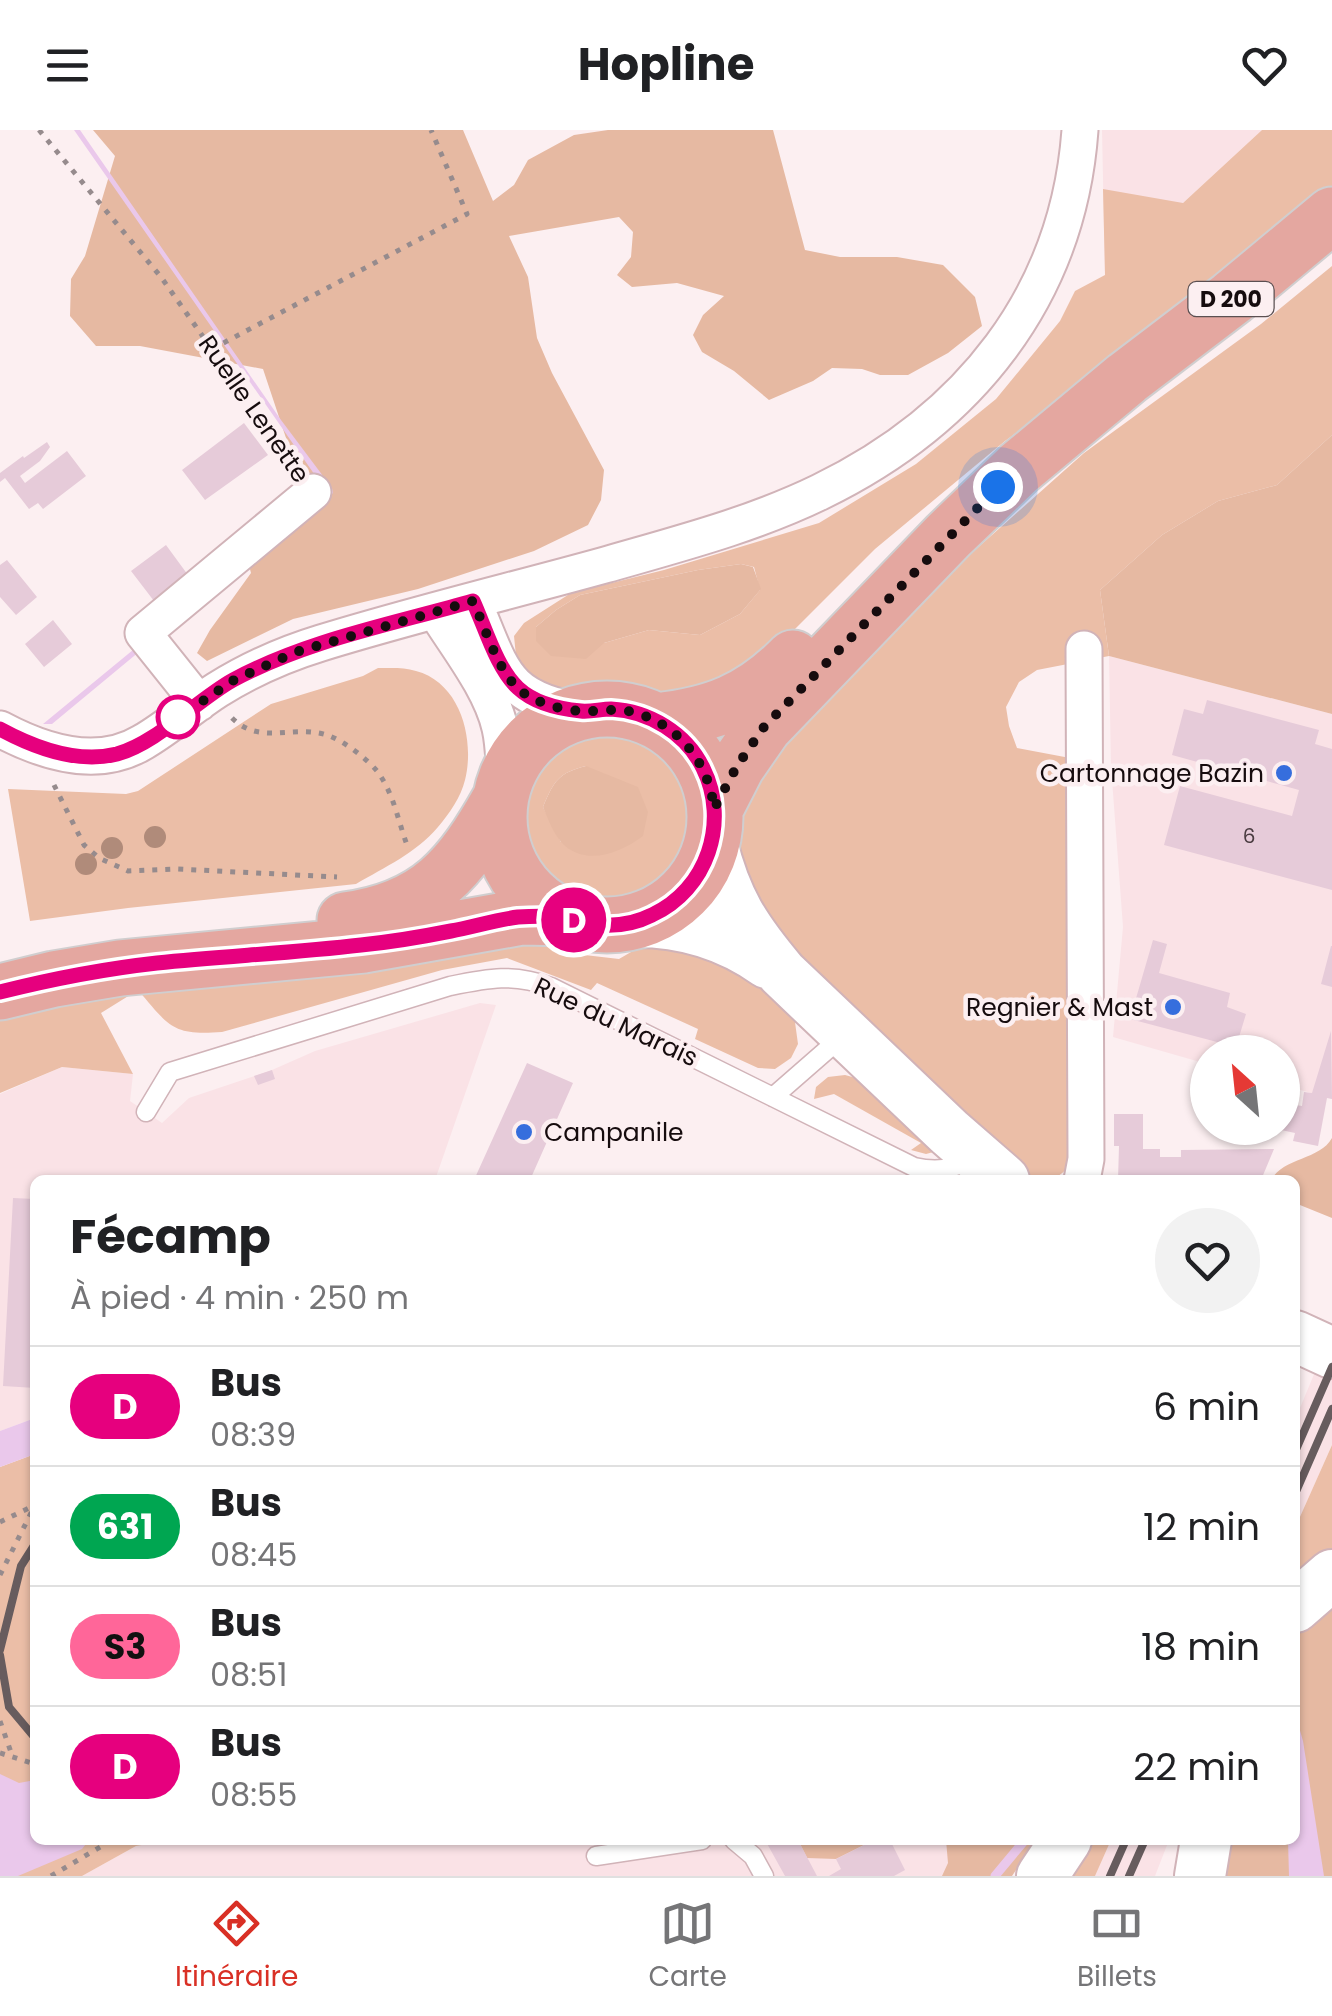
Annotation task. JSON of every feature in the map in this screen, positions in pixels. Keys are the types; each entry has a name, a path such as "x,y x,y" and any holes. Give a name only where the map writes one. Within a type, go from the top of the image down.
{"main road":[{"name":"D 200","path":"713,826 750,745 998,487 1127,378 1323,227"},
{"name":"D 200","path":"656,721 713,711 764,685 978,478 1127,378"},
{"path":"0,968 166,936 371,916 403,905 444,878 468,853 522,750 540,732 584,712 621,710 656,721 676,734 700,762 710,785 713,826 704,865 682,894 654,915 631,922 592,924 567,918 522,917 364,945 120,968 0,992"},
{"path":"503,790 499,828 512,870 530,893 567,918"}],"street":[{"path":"0,728 53,752 118,754 210,714 234,680 296,652 687,542 820,492 905,443 964,391 1008,340 1062,232 1072,194 1080,130"},
{"name":"Ruelle Lenette","path":"210,714 143,633 312,492"},
{"path":"473,601 502,668 518,688 546,704 584,712"},
{"path":"436,612 496,714 502,741 503,790"},
{"path":"1083,1175 1086,1159 1084,649"},
{"name":"Rue du Marais","path":"713,826 719,872 734,909 758,944 845,1034 990,1168"},
{"name":"Rue du Marais","path":"631,922 656,922 710,933 752,952 782,973"},
{"path":"1300,1338 1332,1354"},
{"path":"1300,1603 1332,1575"},
{"path":"1042,1876 1063,1845"},
{"path":"1200,1876 1205,1845"}],"lane":[{"name":"Rue du Marais","path":"146,1112 170,1072 450,986 516,977 551,987 914,1167 938,1171 990,1168"},
{"path":"772,1097 845,1034"},
{"path":"596,1856 669,1845"},
{"path":"740,1845 753,1856 764,1876"}],"path":[{"name":"Ruelle Lenette","path":"39,130 161,277 312,492"},
{"path":"212,349 467,214 431,130"},
{"path":"210,714 232,717 238,725 268,735 326,735 354,750 376,770 391,794 427,891"},
{"path":"53,752 48,767 57,794 84,845 113,866 128,871 177,869 347,877"},
{"path":"0,1522 30,1507"},
{"path":"0,1574 30,1513"},
{"path":"0,1721 13,1758"},
{"path":"0,1753 30,1763"},
{"path":"51,1876 104,1845"}],"shaded area":[{"path":"74,130 80,130 333,493 52,724 43,724 326,491"},
{"path":"93,130 463,130 493,201 514,185 528,160 574,135 608,130 773,130 805,250 840,257 897,257 943,265 975,297 982,326 948,353 908,375 832,368 769,400 734,371 702,352 693,335 703,315 724,296 677,283 632,287 617,275 631,257 633,232 619,217 509,236 528,277 537,338 604,470 601,500 588,525 534,551 418,589 293,619 207,661 197,653 251,573 243,542 308,476 288,444 263,369 140,346 96,346 70,316 71,279 85,256 115,156"},
{"path":"1102,130 1262,130 1105,275"},
{"path":"1262,130 1332,130 1332,187 1151,335 1005,441 875,549 749,671 676,696 585,684 561,691 541,685 523,669 516,656 514,636 524,623 571,593 664,570 819,523 916,464 996,399 1060,321 1075,291 1105,275 1103,189 1183,203","holes":["741,564 754,567 760,590 740,614 700,635 649,630 604,643 536,627 580,595 698,570"]},
{"path":"1332,266 1332,435 1277,485 1218,501 1162,535 1100,590 1109,656 1037,670 1019,682 1006,707 1017,748 1070,758 1071,1164 1059,1175 1030,1175 756,916 738,848 741,815 777,747 882,633 1084,453 1261,324"},
{"path":"1332,435 1332,714 1109,656 1100,590 1162,535 1218,501 1277,485"},
{"path":"741,564 753,567 761,589 740,614 700,635 649,630 604,643 586,659 551,656 536,641 536,627 580,595"},
{"path":"1109,656 1332,714 1332,1099 1300,1090 1300,1035 1190,1035 1190,1059 1113,1037 1123,927 1111,766"},
{"path":"378,668 407,669 431,677 454,700 466,731 468,764 461,793 438,827 410,852 356,884 30,921 8,789 126,794 138,791 271,704"},
{"path":"600,727 641,734 670,753 688,781 695,813 690,845 675,873 648,894 611,903 574,898 546,881 528,855 520,824 523,793 536,763 562,740","holes":["586,766 561,842 543,807 558,779"]},
{"path":"586,766 638,787 648,812 643,836 603,855 581,854 562,843 543,807 558,779"},
{"path":"511,935 576,954 619,959 650,941 726,961 763,986 794,1015 798,1044 791,1058 775,1069 758,1068 695,1039 698,1029 597,983 591,990 507,958 442,970 222,1032 192,1032 173,1026 138,990 101,1013 133,1074 62,1067 0,1093 0,1010"},
{"path":"480,1003 496,1005 437,1175 30,1175 30,1420 0,1431 0,1094 62,1067 133,1074 130,1101 162,1123 189,1098 315,1051"},
{"path":"845,1075 867,1081 941,1150 926,1154 911,1150 921,1143 834,1094 814,1099 816,1087 828,1077"},
{"path":"1332,1138 1332,1218 1300,1205 1300,1175 1275,1175"},
{"path":"1332,1331 1332,1445 1300,1517 1300,1408"},
{"path":"30,1420 30,1456 0,1467 0,1431"},
{"path":"1332,1445 1332,1555 1300,1584 1300,1517"},
{"path":"30,1456 30,1845 142,1845 82,1876 0,1876 0,1467"},
{"path":"1332,1607 1332,1876 1217,1876 1222,1845 1300,1845 1300,1632"},
{"path":"1300,1730 1324,1876 1289,1876 1288,1845 1300,1845"},
{"path":"0,1774 19,1783 30,1781 30,1845 85,1845 18,1876 0,1876"},
{"path":"800,1845 864,1845 836,1859 807,1858"},
{"path":"946,1845 1033,1845 1012,1876 942,1876 948,1863"},
{"path":"1021,1845 995,1876 82,1876 136,1846"},
{"path":"1081,1845 1109,1845 1095,1876 1059,1876"},
{"path":"1109,1845 1167,1845 1155,1876 1095,1876"}],"building":[{"path":"244,423 268,455 205,500 182,470"},
{"path":"47,442 50,447 40,461 20,476 25,483 67,451 86,476 43,509 38,503 29,509 5,478 0,482 0,473"},
{"path":"166,545 188,575 154,601 131,571"},
{"path":"7,560 37,597 16,615 0,597 0,565"},
{"path":"53,620 72,644 44,667 25,644"},
{"path":"1207,700 1319,730 1315,744 1332,749 1332,890 1164,845 1180,786 1292,816 1299,790 1172,755 1184,709 1203,714"},
{"name":"Regnier & Mast","path":"1153,940 1167,944 1159,973 1230,993 1227,1007 1246,1014 1240,1035 1191,1035 1130,1019"},
{"path":"1332,946 1332,987 1321,984"},
{"path":"1331,1031 1332,1099 1327,1098 1318,1146 1300,1142 1300,1106 1304,1092 1312,1093"},
{"name":"Campanile","path":"527,1063 573,1083 532,1175 476,1175"},
{"path":"272,1070 275,1079 258,1085 254,1076"},
{"path":"1114,1114 1143,1114 1143,1149 1160,1149 1160,1157 1181,1157 1181,1150 1274,1149 1263,1175 1118,1175 1119,1146 1114,1146"},
{"path":"13,1198 30,1199 30,1388 3,1386"},
{"path":"768,1845 801,1845 817,1876 785,1876"},
{"path":"864,1845 892,1845 905,1870 894,1876 829,1876 841,1869 836,1859"}],"waterway":[{"path":"995,1876 1021,1845"}],"railway":[{"path":"1300,1441 1332,1367"},
{"path":"1300,1483 1332,1409"},
{"path":"0,1650 21,1566 30,1552"},
{"path":"0,1655 9,1707 30,1732"},
{"path":"1110,1876 1124,1845"},
{"path":"1129,1876 1143,1845"}],"bus line":[{"name":"D","path":"0,729 53,752 74,756 118,754 143,742 234,680 275,660 473,601 502,668 526,695 546,704 584,712 633,712 676,734 706,773 715,820 704,865 691,885 664,909 631,922 592,924 567,918 522,917 364,945 120,968 0,992"}],"place":[{"name":"Cartonnage Bazin","path":"1284,773"},
{"name":"Regnier & Mast","path":"1173,1007"},
{"name":"Campanile","path":"524,1132"}],"route":[{"path":"178,717 234,680 275,660 473,601 502,668 526,695 584,712 621,710 666,727 685,742 700,762 710,785 714,809 764,727 998,487"}]}
